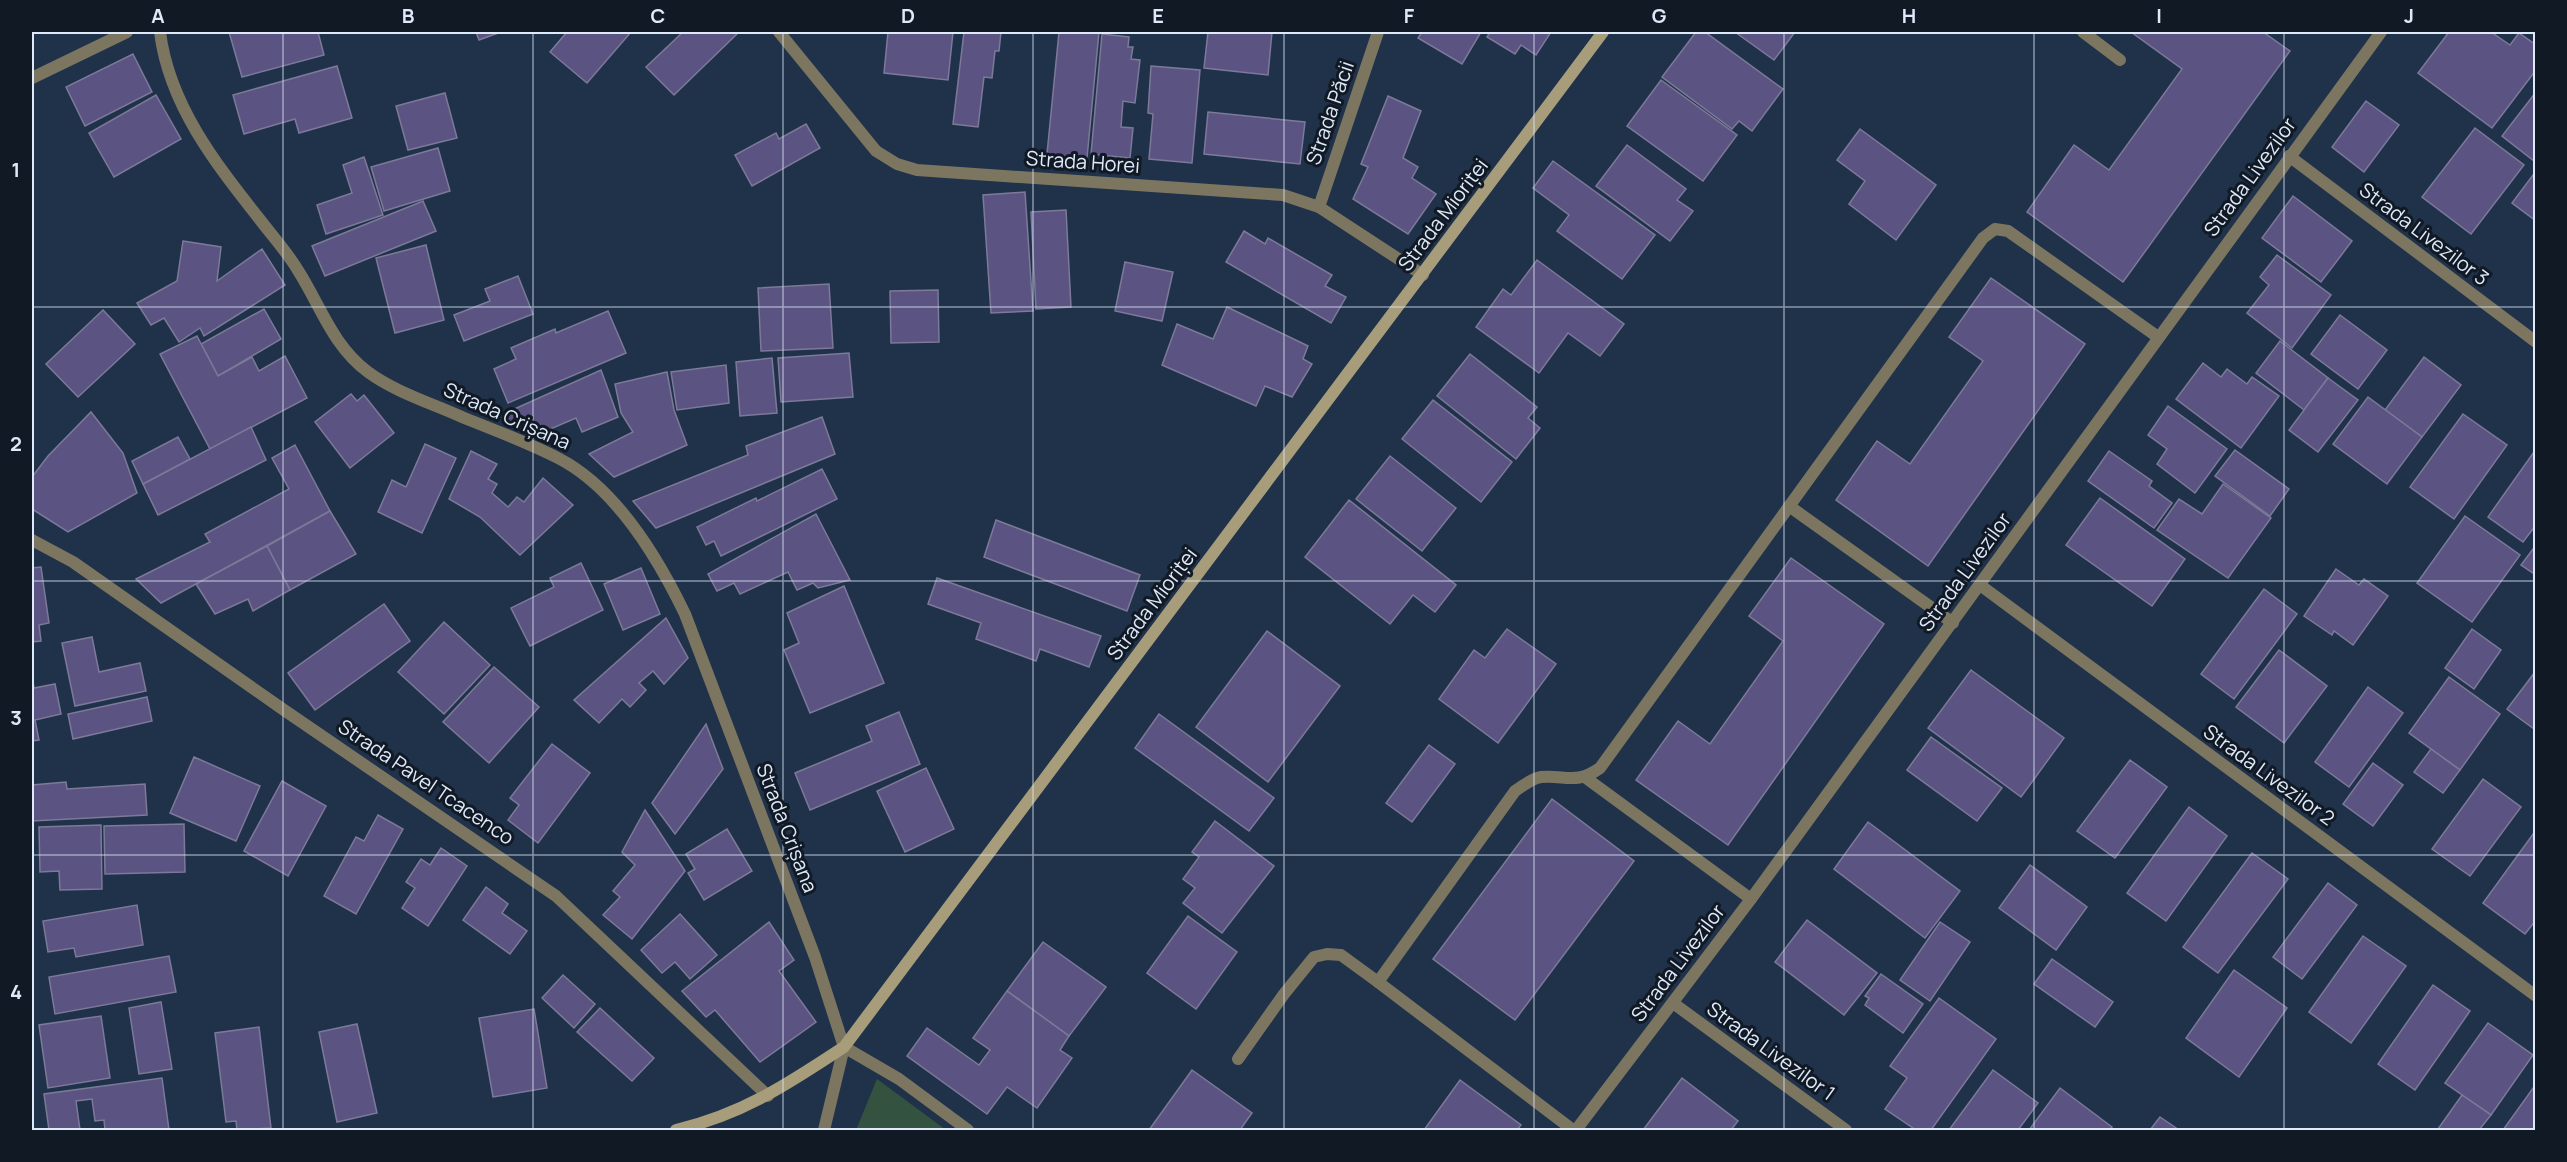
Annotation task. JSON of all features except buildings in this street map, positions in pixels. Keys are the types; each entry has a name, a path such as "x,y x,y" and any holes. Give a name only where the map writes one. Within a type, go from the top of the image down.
{"street":[{"path":"32,78 127,32"},
{"name":"Strada Crișana","path":"160,32 164,57 180,104 224,174 283,247 300,273 322,317 349,356 386,384 559,458 593,482 636,530 664,571 685,614 815,957 844,1047"},
{"name":"Strada Horei","path":"779,32 876,151 897,164 917,170 1283,195 1319,207 1422,275"},
{"name":"Strada Păcii","path":"1319,207 1378,32"},
{"name":"Strada Mioriței","path":"676,1131 720,1117 768,1096 844,1047 1603,32"},
{"path":"2083,32 2120,60"},
{"name":"Strada Livezilor","path":"1575,1131 1751,899 2381,32"},
{"name":"Strada Livezilor 3","path":"2289,156 2535,342"},
{"path":"1378,982 1515,790 1538,777 1564,780 1586,778 1600,768 1983,238 1995,229 2008,231 2158,337"},
{"path":"1789,506 1953,623"},
{"name":"Strada Pavel Tcacenco","path":"32,540 73,562 556,896 768,1096"},
{"name":"Strada Livezilor 2","path":"1980,585 2535,996"},
{"path":"1586,778 1751,899"},
{"path":"1238,1059 1284,994 1314,957 1327,954 1341,955 1575,1131"},
{"name":"Strada Livezilor 1","path":"1673,1003 1846,1131"},
{"path":"824,1131 844,1047 899,1079 968,1131"}],"green space":[{"path":"877,1079 946,1130 856,1130"}]}
